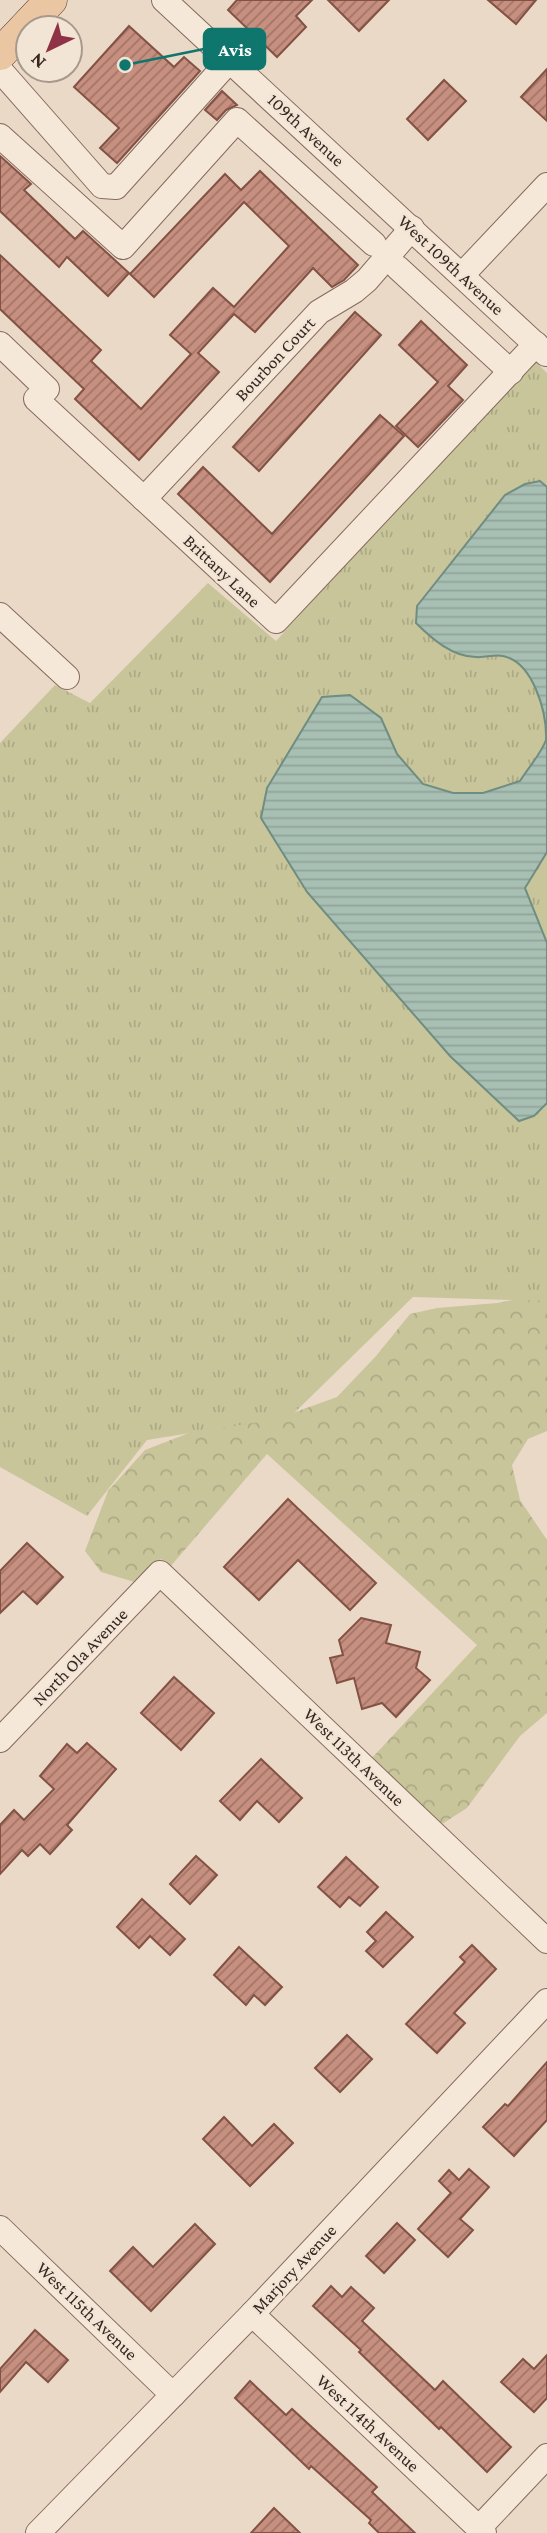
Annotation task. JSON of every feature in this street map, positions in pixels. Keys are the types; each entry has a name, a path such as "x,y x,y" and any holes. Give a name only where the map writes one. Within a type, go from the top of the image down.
{"main road":[{"path":"0,54 51,0"}],"street":[{"name":"109th Avenue","path":"164,0 191,9 230,60 355,175"},
{"path":"0,71 102,186 116,187 230,60"},
{"path":"0,136 123,247 237,120 374,244"},
{"name":"West 109th Avenue","path":"355,175 541,350"},
{"path":"462,275 547,185"},
{"name":"Bourbon Court","path":"144,499 319,312 360,286 412,228"},
{"path":"398,268 511,372"},
{"name":"Brittany Lane","path":"0,344 47,389 36,399 276,621 511,372 541,350"},
{"path":"0,615 67,677"},
{"name":"North Ola Avenue","path":"0,1740 160,1573"},
{"name":"West 113th Avenue","path":"160,1573 547,1941"},
{"name":"Marjory Avenue","path":"38,2533 252,2314 547,2001"},
{"name":"West 115th Avenue","path":"0,2228 173,2395"},
{"name":"West 114th Avenue","path":"252,2314 482,2531"},
{"path":"482,2531 547,2456"}],"green space":[{"path":"533,359 547,373 547,1301 413,1297 290,1417 147,1440 87,1516 0,1467 0,743 55,685 90,703 208,583 276,641"},
{"path":"547,1293 547,1431 528,1439 512,1465 520,1500 547,1540 547,1713 520,1736 467,1808 442,1824 371,1759 477,1645 267,1454 170,1567 161,1559 138,1583 101,1572 85,1551 108,1491 145,1450 207,1426 276,1419 337,1397 376,1356 410,1314 437,1308 497,1303"}],"shaded area":[{"path":"540,481 547,487 547,852 525,888 547,943 547,1103 534,1116 519,1121 450,1056 307,892 261,818 267,788 322,697 350,695 381,718 397,754 423,784 453,793 483,793 520,781 546,740 541,703 530,678 514,660 497,655 467,656 443,646 416,623 417,606 505,495 525,484"}],"building":[{"path":"237,0 312,0 296,16 306,27 277,57 228,10"},
{"path":"328,0 389,0 359,31"},
{"path":"488,0 536,0 516,24"},
{"path":"129,26 174,67 184,57 200,71 117,163 100,148 119,128 74,87 84,84 84,76"},
{"path":"547,69 547,121 521,97"},
{"path":"444,80 466,101 428,140 407,119"},
{"path":"222,91 237,105 226,110 217,120 205,110"},
{"path":"0,156 31,184 24,190 75,239 83,231 129,273 108,296 67,257 59,267 0,211"},
{"path":"260,171 358,265 344,280 332,287 313,268 255,332 234,314 198,353 219,372 139,460 75,399 84,389 0,309 0,255 101,350 91,361 141,409 191,354 170,335 213,288 234,307 289,246 244,202 154,297 130,274 225,174 241,190"},
{"path":"355,312 381,335 259,471 233,447"},
{"path":"421,321 467,365 448,386 463,400 418,447 396,426 438,382 399,345"},
{"path":"380,415 404,436 270,582 178,494 203,467 272,534"},
{"path":"288,1499 376,1583 350,1610 298,1560 259,1600 224,1567"},
{"path":"27,1543 63,1577 37,1604 23,1591 0,1613 0,1571"},
{"path":"361,1618 391,1625 386,1643 420,1652 416,1668 430,1680 396,1717 382,1703 362,1709 354,1678 337,1683 330,1658 343,1655 339,1640"},
{"path":"174,1677 214,1713 181,1750 141,1713"},
{"path":"87,1743 116,1769 67,1825 72,1830 50,1854 40,1844 28,1856 22,1850 0,1874 0,1825 14,1810 24,1820 54,1789 40,1776 67,1744 77,1753"},
{"path":"261,1759 302,1798 279,1822 257,1801 240,1820 220,1801"},
{"path":"196,1856 217,1875 190,1904 170,1884"},
{"path":"346,1857 378,1887 360,1906 349,1897 340,1907 318,1887"},
{"path":"142,1899 185,1939 170,1955 150,1936 139,1948 117,1927"},
{"path":"386,1912 413,1937 383,1967 366,1951 376,1941 367,1932"},
{"path":"472,1945 496,1969 454,2013 465,2023 437,2053 406,2024 465,1962 460,1957"},
{"path":"239,1947 282,1987 265,2005 254,1995 246,2005 214,1975"},
{"path":"347,2035 372,2059 340,2092 315,2068"},
{"path":"547,2062 547,2120 514,2156 483,2127 505,2104 508,2106"},
{"path":"224,2117 252,2146 274,2124 293,2143 250,2186 203,2139"},
{"path":"469,2169 489,2187 460,2219 473,2230 448,2257 418,2229 451,2193 439,2181 449,2170 459,2180"},
{"path":"397,2223 415,2240 384,2273 366,2256"},
{"path":"195,2224 215,2244 151,2311 110,2271 133,2247 153,2267"},
{"path":"331,2286 342,2297 351,2287 374,2308 362,2321 435,2390 443,2381 511,2447 487,2472 313,2306"},
{"path":"35,2330 68,2360 48,2382 26,2362 0,2392 0,2369"},
{"path":"547,2355 547,2398 534,2412 501,2382 523,2359 534,2369"},
{"path":"250,2381 286,2415 292,2409 377,2487 372,2492 415,2533 379,2533 369,2523 371,2520 311,2466 309,2469 235,2398"},
{"path":"274,2508 300,2533 251,2533"}],"place":[{"name":"Avis","path":"125,65"}]}
